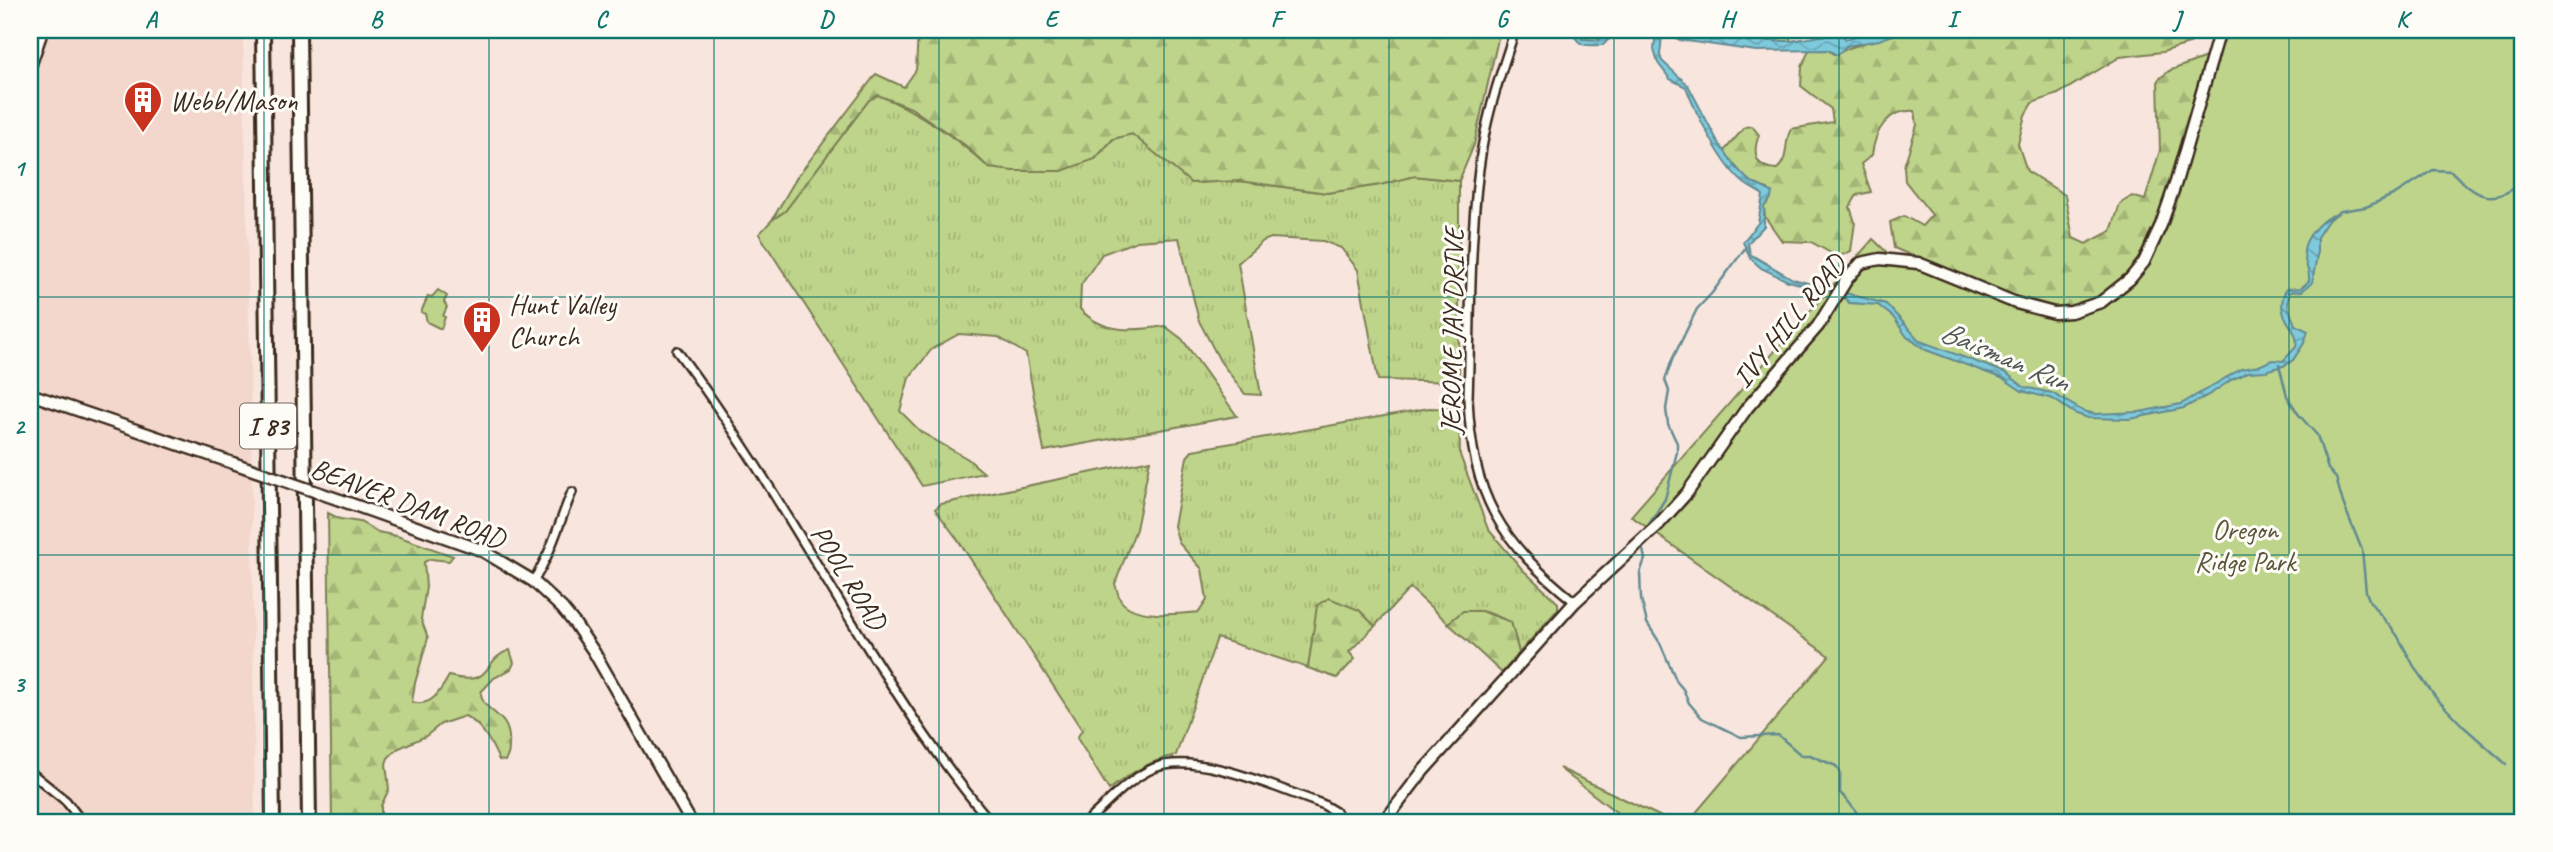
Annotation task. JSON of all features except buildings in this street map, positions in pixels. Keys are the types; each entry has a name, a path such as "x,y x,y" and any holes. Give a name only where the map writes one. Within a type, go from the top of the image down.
{"highway":[{"name":"I 83","path":"262,30 273,822"},
{"name":"I 83","path":"299,30 309,822"}],"street":[{"path":"30,71 44,30"},
{"name":"JEROME JAY DRIVE","path":"1515,30 1491,107 1478,183 1469,428 1478,477 1499,524 1528,562 1575,602"},
{"name":"IVY HILL ROAD","path":"1384,822 1423,771 1575,602 1658,526 1687,493 1747,408 1818,326 1861,263 1880,259 1918,263 2016,303 2054,313 2087,308 2116,292 2144,262 2161,225 2220,30"},
{"name":"POOL ROAD","path":"677,351 729,424 914,721 962,788 992,822"},
{"name":"BEAVER DAM ROAD","path":"30,394 481,550 533,582 562,608 594,652 691,822"},
{"path":"533,582 547,558 556,527 572,492"},
{"path":"1086,822 1141,775 1169,764 1185,763 1220,769 1322,804 1337,813"},
{"path":"30,772 66,801 82,822"}],"shaded area":[{"path":"30,30 243,30 251,411 255,822 30,822"}],"green space":[{"path":"918,30 1432,30 1439,36 1460,33 1463,30 1500,30 1474,145 1459,181 1414,176 1380,185 1327,193 1240,181 1191,183 1132,134 1113,139 1095,159 1062,171 989,168 965,145 911,108 878,95 869,100 785,211 772,220 797,177 876,74 904,87 916,70"},
{"path":"1578,30 1608,30 1598,40 1582,39"},
{"path":"1680,30 1791,30 1790,41 1776,41"},
{"path":"1907,30 2202,30 2189,44 2162,52 2120,57 2058,94 2032,103 2025,115 2018,144 2027,171 2065,195 2073,238 2086,244 2111,231 2120,204 2132,196 2145,200 2160,150 2158,80 2169,71 2206,57 2157,220 2135,265 2105,293 2086,304 2060,308 2024,304 1894,248 1890,222 1904,216 1922,226 1932,215 1905,181 1904,166 1917,125 1915,111 1906,111 1890,117 1876,137 1872,155 1861,164 1871,192 1857,195 1850,207 1855,222 1851,251 1838,257 1811,242 1782,241 1765,217 1764,207 1771,198 1768,189 1748,179 1724,151 1745,127 1752,126 1759,135 1757,159 1764,166 1777,169 1784,160 1791,129 1833,122 1831,109 1801,86 1802,67 1809,50 1828,50 1835,55"},
{"name":"Oregon Ridge Park","path":"2230,30 2523,30 2523,822 1688,822 1829,656 1631,516 1873,239 1899,264 1917,268 2037,315 2072,316 2103,307 2117,298 2148,264 2221,39 2228,38"},
{"path":"878,95 937,126 989,168 1095,159 1113,139 1132,134 1192,183 1240,181 1327,193 1380,185 1414,176 1459,181 1459,382 1378,380 1358,270 1341,248 1323,241 1271,238 1263,241 1238,263 1261,395 1245,394 1220,361 1199,321 1179,238 1137,241 1102,254 1081,285 1080,309 1109,327 1142,329 1165,326 1182,339 1237,416 1044,451 1026,354 998,337 959,334 932,349 909,378 900,411 921,432 968,459 984,473 922,486 759,234 785,211 869,100"},
{"path":"438,290 447,296 441,329 427,322 425,314 421,312 428,296 432,297"},
{"path":"1429,408 1459,409 1460,455 1488,529 1522,569 1558,603 1558,609 1519,653 1511,622 1472,611 1448,623 1410,588 1375,626 1359,610 1318,605 1308,668 1217,638 1176,755 1141,768 1109,790 1077,738 1082,730 935,509 941,504 1150,460 1136,529 1115,584 1118,595 1121,601 1136,611 1169,614 1199,612 1207,600 1202,569 1179,543 1174,526 1187,457 1193,450"},
{"path":"328,513 453,556 449,561 430,559 424,562 426,587 421,619 428,638 412,702 430,700 449,676 464,679 481,675 501,654 510,650 514,663 511,669 494,678 481,692 486,705 506,725 509,747 505,761 499,760 482,729 465,716 441,724 426,736 397,749 388,758 386,764 389,789 381,806 381,822 332,822"},
{"path":"1329,598 1359,610 1375,626 1349,652 1355,659 1337,678 1308,668 1317,605"},
{"path":"1463,611 1481,611 1511,622 1519,653 1502,673 1448,623"},
{"path":"1559,768 1672,822 1629,822"}],"water":[{"path":"1570,30 1578,30 1582,39 1599,40 1608,30 1618,30 1603,45 1584,45"},
{"name":"Baisman Run","path":"1656,30 1680,30 1733,39 1790,41 1839,33 1846,39 1875,30 1907,30 1879,40 1847,46 1837,55 1828,50 1756,51 1680,40 1666,33 1662,36 1660,55 1662,61 1688,85 1718,142 1736,167 1748,180 1772,192 1764,207 1764,226 1748,243 1750,254 1793,279 1886,304 1920,341 2006,373 2024,387 2052,393 2083,411 2096,414 2139,412 2181,404 2241,369 2259,366 2272,360 2283,361 2296,347 2295,333 2282,308 2283,300 2286,289 2301,288 2309,281 2304,253 2306,242 2317,226 2331,216 2317,237 2312,283 2302,291 2290,292 2289,296 2289,309 2295,325 2308,331 2304,343 2293,360 2286,365 2266,371 2248,372 2184,408 2130,419 2088,418 2074,413 2053,399 2022,391 2004,379 1926,350 1907,337 1893,317 1878,305 1849,303 1845,298 1829,291 1788,281 1761,268 1750,258 1743,242 1758,223 1763,195 1744,183 1727,165 1703,124 1686,87 1670,79 1658,63 1654,50"}],"waterway":[{"name":"Baisman Run","path":"2329,219 2341,211 2366,207 2395,194 2433,170 2451,171 2469,187 2485,196 2502,194 2523,182"},
{"path":"1646,529 1665,499 1677,452 1677,443 1668,424 1666,409 1669,391 1665,380 1672,360 1697,309 1746,247"},
{"path":"2279,365 2287,396 2317,435 2328,469 2336,478 2362,550 2366,592 2370,602 2397,635 2416,670 2436,698 2506,764"},
{"path":"1643,550 1645,559 1640,573 1641,599 1647,623 1660,643 1689,703 1702,718 1741,737 1778,735 1801,755 1810,755 1836,766 1840,771 1840,793 1864,822"}],"place":[{"name":"Webb/Mason","path":"143,134"},
{"name":"Hunt Valley Church","path":"482,354"}]}
